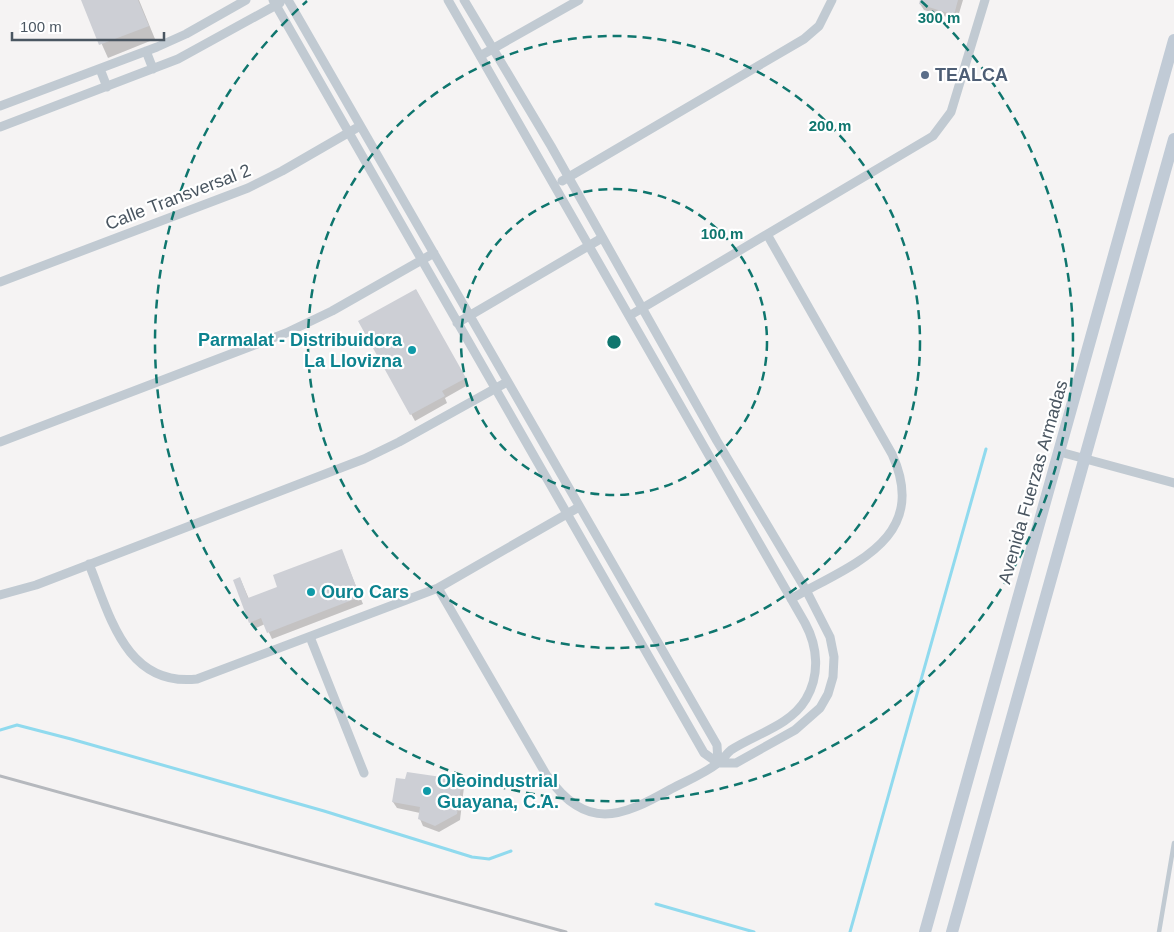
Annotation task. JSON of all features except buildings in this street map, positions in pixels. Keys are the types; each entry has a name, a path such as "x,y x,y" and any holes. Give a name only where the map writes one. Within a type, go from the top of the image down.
{"street":[{"path":"0,106 100,69 186,34 246,0"},
{"path":"0,127 153,69 203,47 274,3 286,0 717,745 718,763"},
{"path":"438,588 547,776 562,795 580,808 611,814 632,810 718,763 730,751 788,718 806,698 816,664 810,633 703,449 448,0"},
{"path":"274,3 704,753 718,763 736,763 795,730 813,715 824,702 831,686 834,668 830,637 806,590 717,441 567,178 551,146 492,50 464,0"},
{"path":"480,56 579,0"},
{"path":"555,186 804,39 820,26 832,0"},
{"path":"629,316 768,236 917,146 939,130 951,112 985,0"},
{"name":"Avenida Fuerzas Armadas","path":"925,932 1174,40"},
{"path":"146,51 153,69"},
{"path":"100,69 107,87"},
{"name":"Calle Transversal 2","path":"0,282 248,188 360,126"},
{"path":"952,932 1174,139"},
{"path":"768,236 892,454 902,487 897,522 886,540 867,555 791,599"},
{"path":"457,323 602,238"},
{"path":"0,442 286,333 332,311 434,253"},
{"path":"0,595 14,593 364,459 399,442 507,382"},
{"path":"703,449 717,441"},
{"path":"1060,452 1174,483"},
{"path":"89,564 112,623 137,661 162,676 186,680 198,679 438,588 579,507"},
{"path":"310,637 364,773"},
{"path":"788,718 795,730"}],"lane":[{"path":"1159,932 1174,843"}],"waterway":[{"path":"850,932 986,449"},
{"path":"0,730 17,725 71,739 324,811 472,857 489,859 511,851"},
{"path":"656,904 754,932"}],"railway":[{"path":"0,776 566,932"}],"place":[{"name":"TEALCA","path":"925,75"},
{"name":"Parmalat - Distribuidora La Llovizna","path":"412,350"},
{"name":"Ouro Cars","path":"311,592"},
{"name":"Oleoindustrial Guayana, C.A.","path":"427,791"}]}
